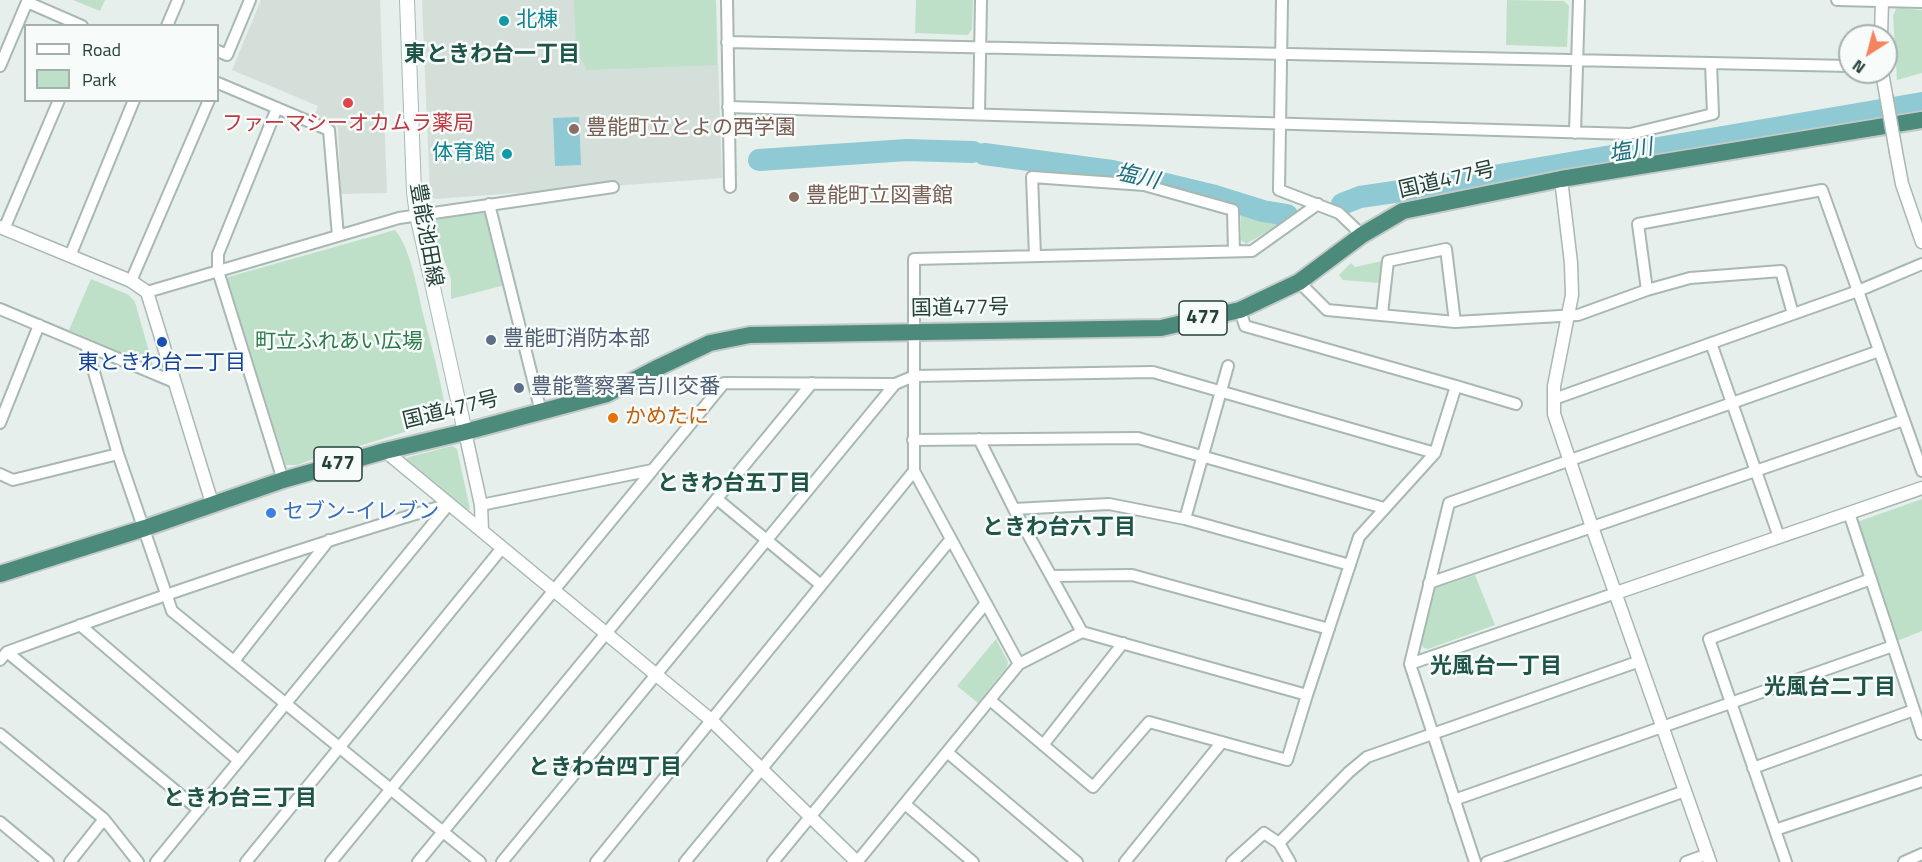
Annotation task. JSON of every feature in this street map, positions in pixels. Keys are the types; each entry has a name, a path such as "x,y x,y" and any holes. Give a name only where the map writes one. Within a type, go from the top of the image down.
{"highway":[{"name":"国道477号","path":"0,574 145,528 283,480 385,451 607,394 710,344 750,335 1161,328 1240,310 1299,282 1362,235 1403,211 1562,179 1922,120"}],"main road":[{"name":"豊能池田線","path":"407,0 414,192 465,432"}],"street":[{"path":"168,24 178,0"},
{"path":"219,51 227,55 250,0"},
{"path":"727,0 730,187"},
{"path":"979,114 981,0"},
{"path":"1282,0 1279,189 1339,213 1362,235"},
{"path":"1575,133 1579,0"},
{"path":"1837,0 1922,2"},
{"path":"1881,24 1882,1"},
{"path":"0,66 27,2 77,24"},
{"path":"728,42 1838,66"},
{"path":"729,107 1630,134 1713,114 1711,63"},
{"path":"219,83 329,130 338,236"},
{"path":"1884,84 1902,184 1922,242"},
{"path":"58,102 2,228 131,281 147,292 212,503"},
{"path":"70,256 133,102"},
{"path":"131,281 208,102"},
{"path":"277,108 218,254 218,271 283,480"},
{"path":"1035,256 1032,177 1144,185 1233,210 1234,251"},
{"path":"1562,179 1572,278 1569,316 1554,386 1554,414 1709,858 1686,862"},
{"path":"147,292 399,218 613,187"},
{"path":"1647,290 1638,224 1822,190 1922,471"},
{"path":"489,204 541,412"},
{"path":"1019,664 914,471 914,258 1252,250 1318,204"},
{"path":"1382,314 1388,261 1446,249 1455,322"},
{"path":"1554,399 1858,291 1922,264"},
{"path":"1299,282 1327,310 1455,322 1578,315 1647,290 1690,278 1781,271 1792,314"},
{"path":"0,309 174,382"},
{"path":"1240,310 1245,326 1516,404"},
{"path":"0,423 39,325"},
{"path":"1711,343 1779,537"},
{"path":"86,345 118,453 172,610 480,862"},
{"path":"1475,862 1410,664 1449,503 1879,351"},
{"path":"1185,519 1228,366"},
{"path":"331,862 724,383 895,384 914,376 1153,372 1436,453"},
{"path":"418,862 812,383"},
{"path":"502,862 895,384"},
{"path":"990,700 1093,787 1149,722 1287,760 1359,537 1436,453 1456,386"},
{"path":"1429,583 1904,420"},
{"path":"465,432 481,505 482,531"},
{"path":"913,440 1138,438 1384,508"},
{"path":"980,439 1014,509 1082,632"},
{"path":"385,451 711,720 857,862 1019,664 1082,632 1307,695"},
{"path":"0,474 13,480 118,453"},
{"path":"481,505 652,470"},
{"path":"596,862 914,471"},
{"path":"1410,664 1922,488"},
{"path":"717,499 821,585"},
{"path":"199,810 3,656 80,625 329,540 449,504"},
{"path":"156,862 449,504"},
{"path":"1014,509 1109,504 1185,519 1350,565"},
{"path":"1849,513 1922,734"},
{"path":"685,862 951,539"},
{"path":"234,661 329,540"},
{"path":"246,862 502,548"},
{"path":"1051,576 1132,575 1329,628"},
{"path":"1786,862 1709,639 1871,579"},
{"path":"773,862 986,603"},
{"path":"80,625 239,761"},
{"path":"1043,745 1123,643"},
{"path":"1454,800 1893,646"},
{"path":"1280,843 1349,772 1367,757 1640,661"},
{"path":"1753,768 1914,710"},
{"path":"0,734 104,819 138,862"},
{"path":"1125,862 1222,742"},
{"path":"947,752 1077,862"},
{"path":"1775,830 1922,781"},
{"path":"1487,862 1685,791"},
{"path":"904,804 973,862"},
{"path":"70,862 104,819"},
{"path":"0,822 48,862"},
{"path":"1232,862 1264,833 1280,843 1290,862"},
{"path":"1904,862 1922,854"}],"shaded area":[{"path":"261,0 380,0 387,193 341,194 338,127 314,117 318,106 232,70"},
{"name":"豊能町立とよの西学園","path":"422,0 716,0 722,178 436,199 430,196"}],"green space":[{"path":"73,0 105,0 100,11"},
{"path":"574,0 716,0 717,65 587,70 576,50"},
{"path":"916,0 973,0 972,29 968,35 915,33"},
{"path":"1507,0 1564,1 1569,6 1567,47 1506,45"},
{"path":"1896,9 1922,10 1922,73 1898,80 1898,24 1894,24 1893,16"},
{"path":"1241,205 1285,216 1287,220 1246,244 1241,240"},
{"path":"482,212 489,218 505,285 451,299 451,279 432,226 437,218"},
{"name":"町立ふれあい広場","path":"395,230 401,238 413,272 447,419 359,446 338,450 297,465 286,465 231,295 228,277"},
{"path":"1382,261 1380,283 1343,280 1339,275 1351,263 1355,267"},
{"path":"91,279 129,295 135,302 153,366 69,330"},
{"path":"452,446 457,449 470,509 462,511 406,466 406,459 409,457"},
{"path":"1922,499 1922,631 1897,641 1857,522"},
{"path":"1475,575 1495,625 1428,649 1424,648 1421,644 1435,588"},
{"path":"996,639 1008,662 1007,667 978,703 957,686"}],"water":[{"path":"579,117 581,165 555,166 553,118"}],"waterway":[{"name":"塩川","path":"1342,204 1360,197 1922,103"},
{"name":"塩川","path":"759,160 907,150 973,152"},
{"name":"塩川","path":"984,154 1112,171 1215,196 1263,211 1287,215"}],"place":[{"name":"北棟","path":"504,21"},
{"name":"ファーマシーオカムラ薬局","path":"348,103"},
{"name":"豊能町立とよの西学園","path":"574,129"},
{"name":"体育館","path":"507,154"},
{"name":"豊能町立図書館","path":"794,197"},
{"name":"豊能町消防本部","path":"491,340"},
{"name":"東ときわ台二丁目","path":"162,342"},
{"name":"豊能警察署吉川交番","path":"519,388"},
{"name":"かめたに","path":"613,418"},
{"name":"セブン-イレブン","path":"271,513"}],"district":[{"name":"東ときわ台一丁目","path":"492,56"},
{"name":"ときわ台五丁目","path":"734,485"},
{"name":"ときわ台六丁目","path":"1059,529"},
{"name":"光風台一丁目","path":"1496,668"},
{"name":"光風台二丁目","path":"1830,689"},
{"name":"ときわ台四丁目","path":"605,769"},
{"name":"ときわ台三丁目","path":"240,800"}]}
